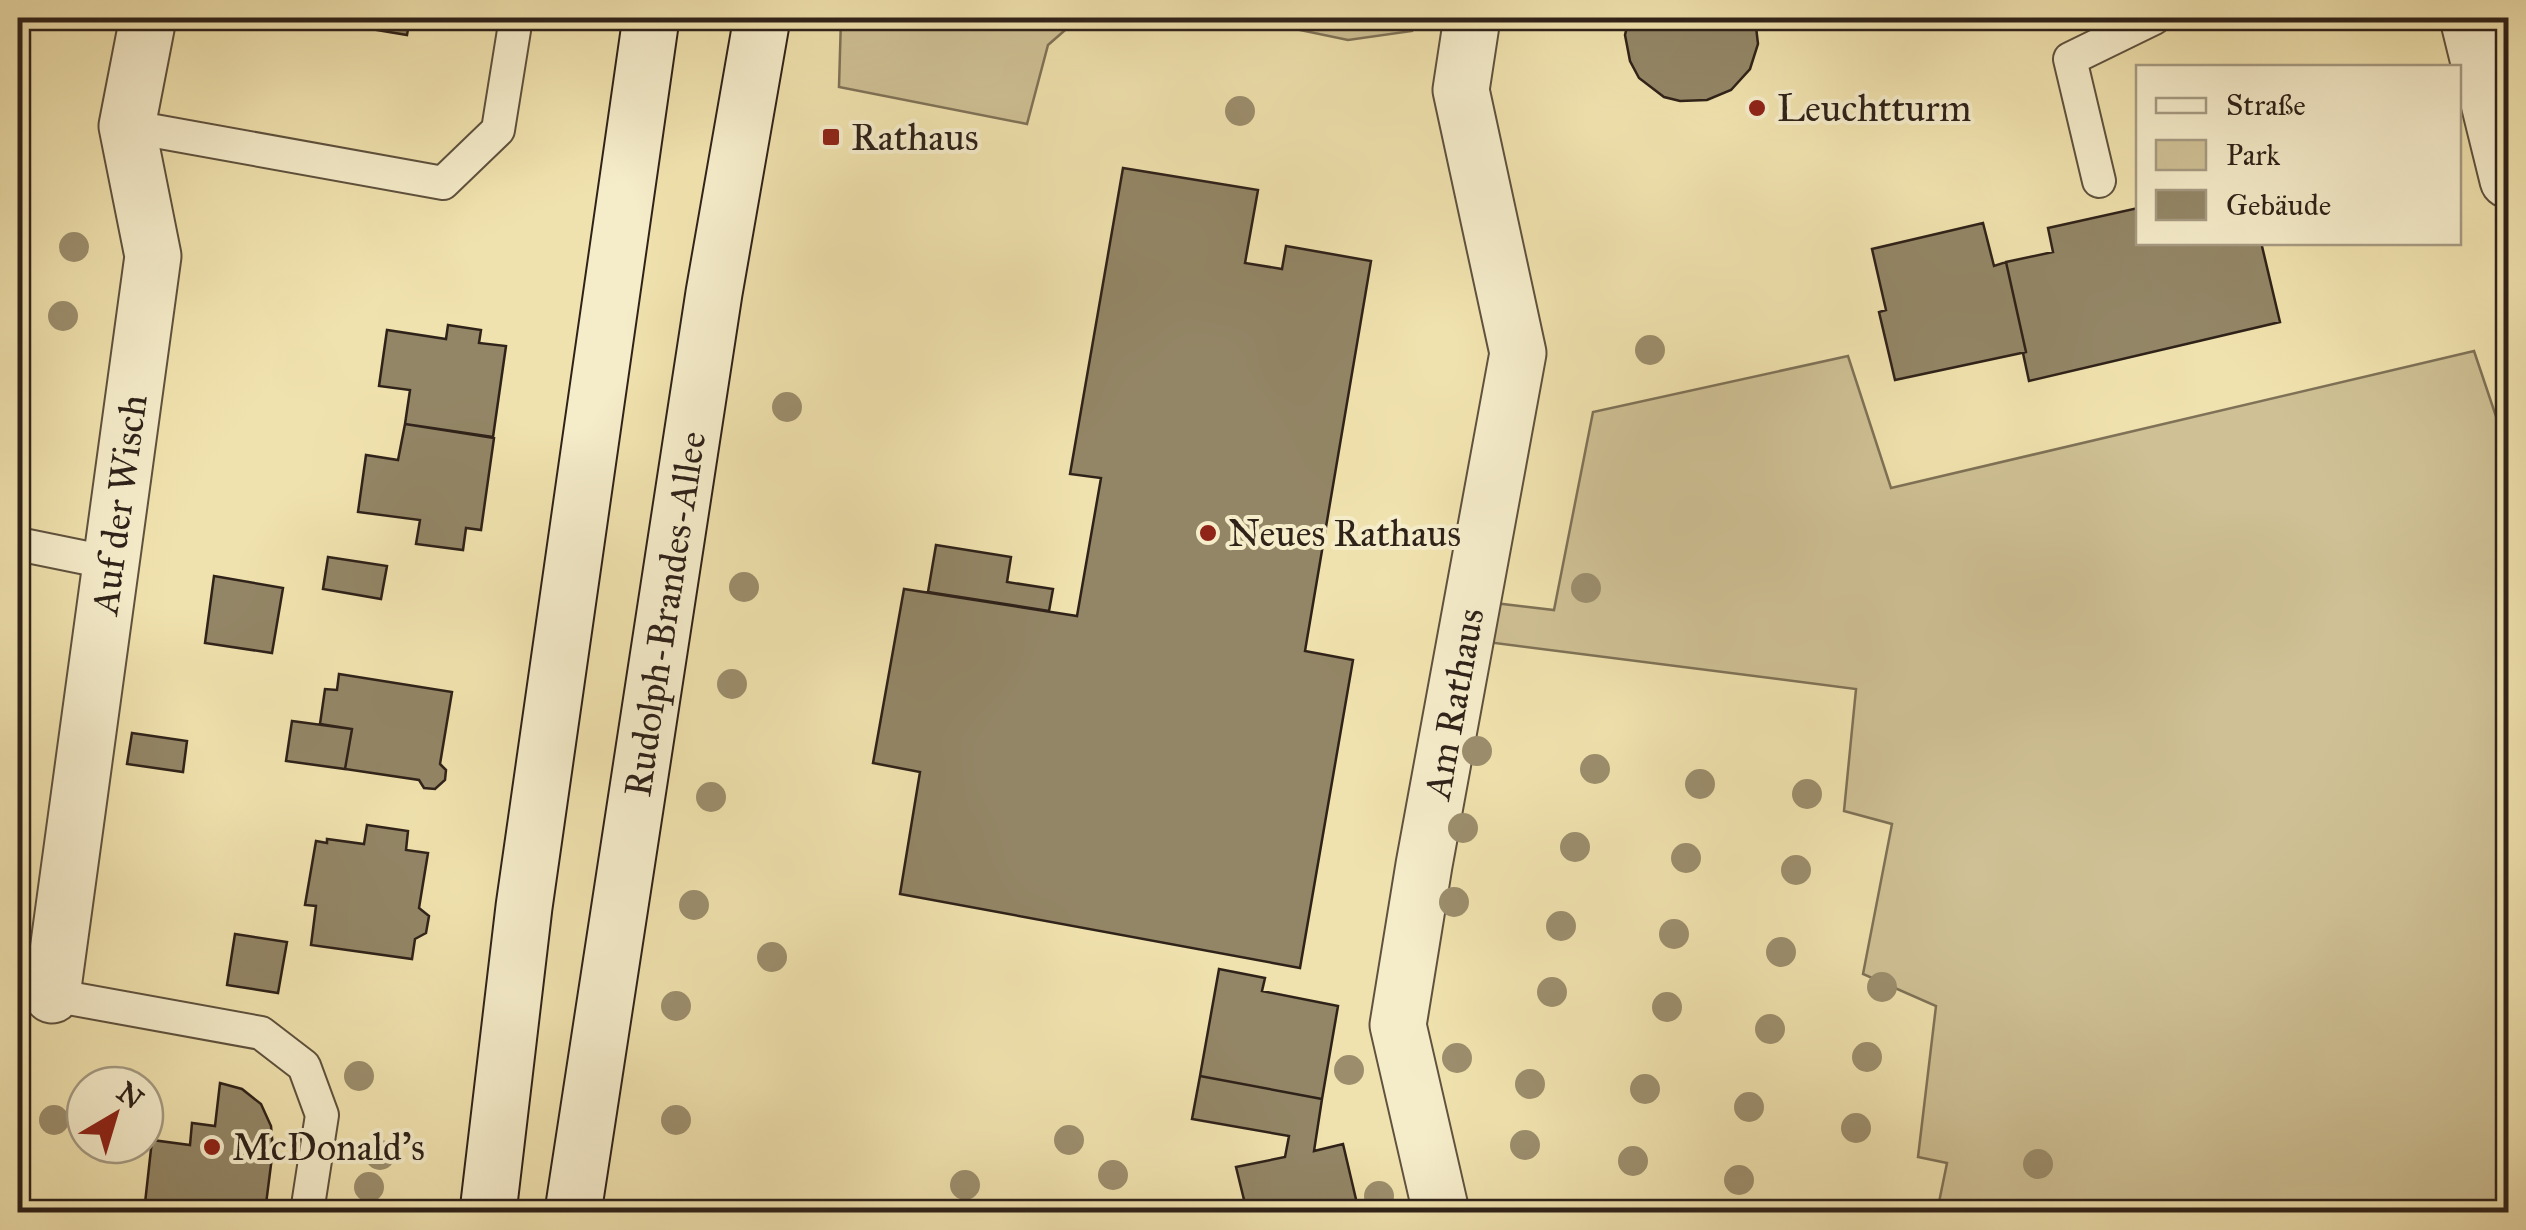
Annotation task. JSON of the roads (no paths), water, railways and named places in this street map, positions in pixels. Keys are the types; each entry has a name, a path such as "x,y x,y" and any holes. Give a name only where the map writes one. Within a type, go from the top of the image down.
{"main road":[{"name":"Auf der Wisch","path":"52,995 153,256 127,126 148,18"},
{"path":"488,1212 524,908 651,18"},
{"name":"Rudolph-Brandes-Allee","path":"573,1212 711,313 762,18"},
{"name":"Am Rathaus","path":"1441,1212 1398,1025 1518,353 1461,90 1472,18"},
{"path":"2468,18 2508,180"}],"lane":[{"path":"127,126 443,183 498,130 516,18"},
{"path":"2098,181 2070,59 2154,18"},
{"path":"18,544 111,562"},
{"path":"52,995 261,1032 304,1066 322,1115 307,1212"}],"place":[{"name":"Leuchtturm","path":"1757,108"},
{"name":"Rathaus","path":"831,137"},
{"name":"Neues Rathaus","path":"1208,533"},
{"name":"McDonald's","path":"212,1147"}]}
